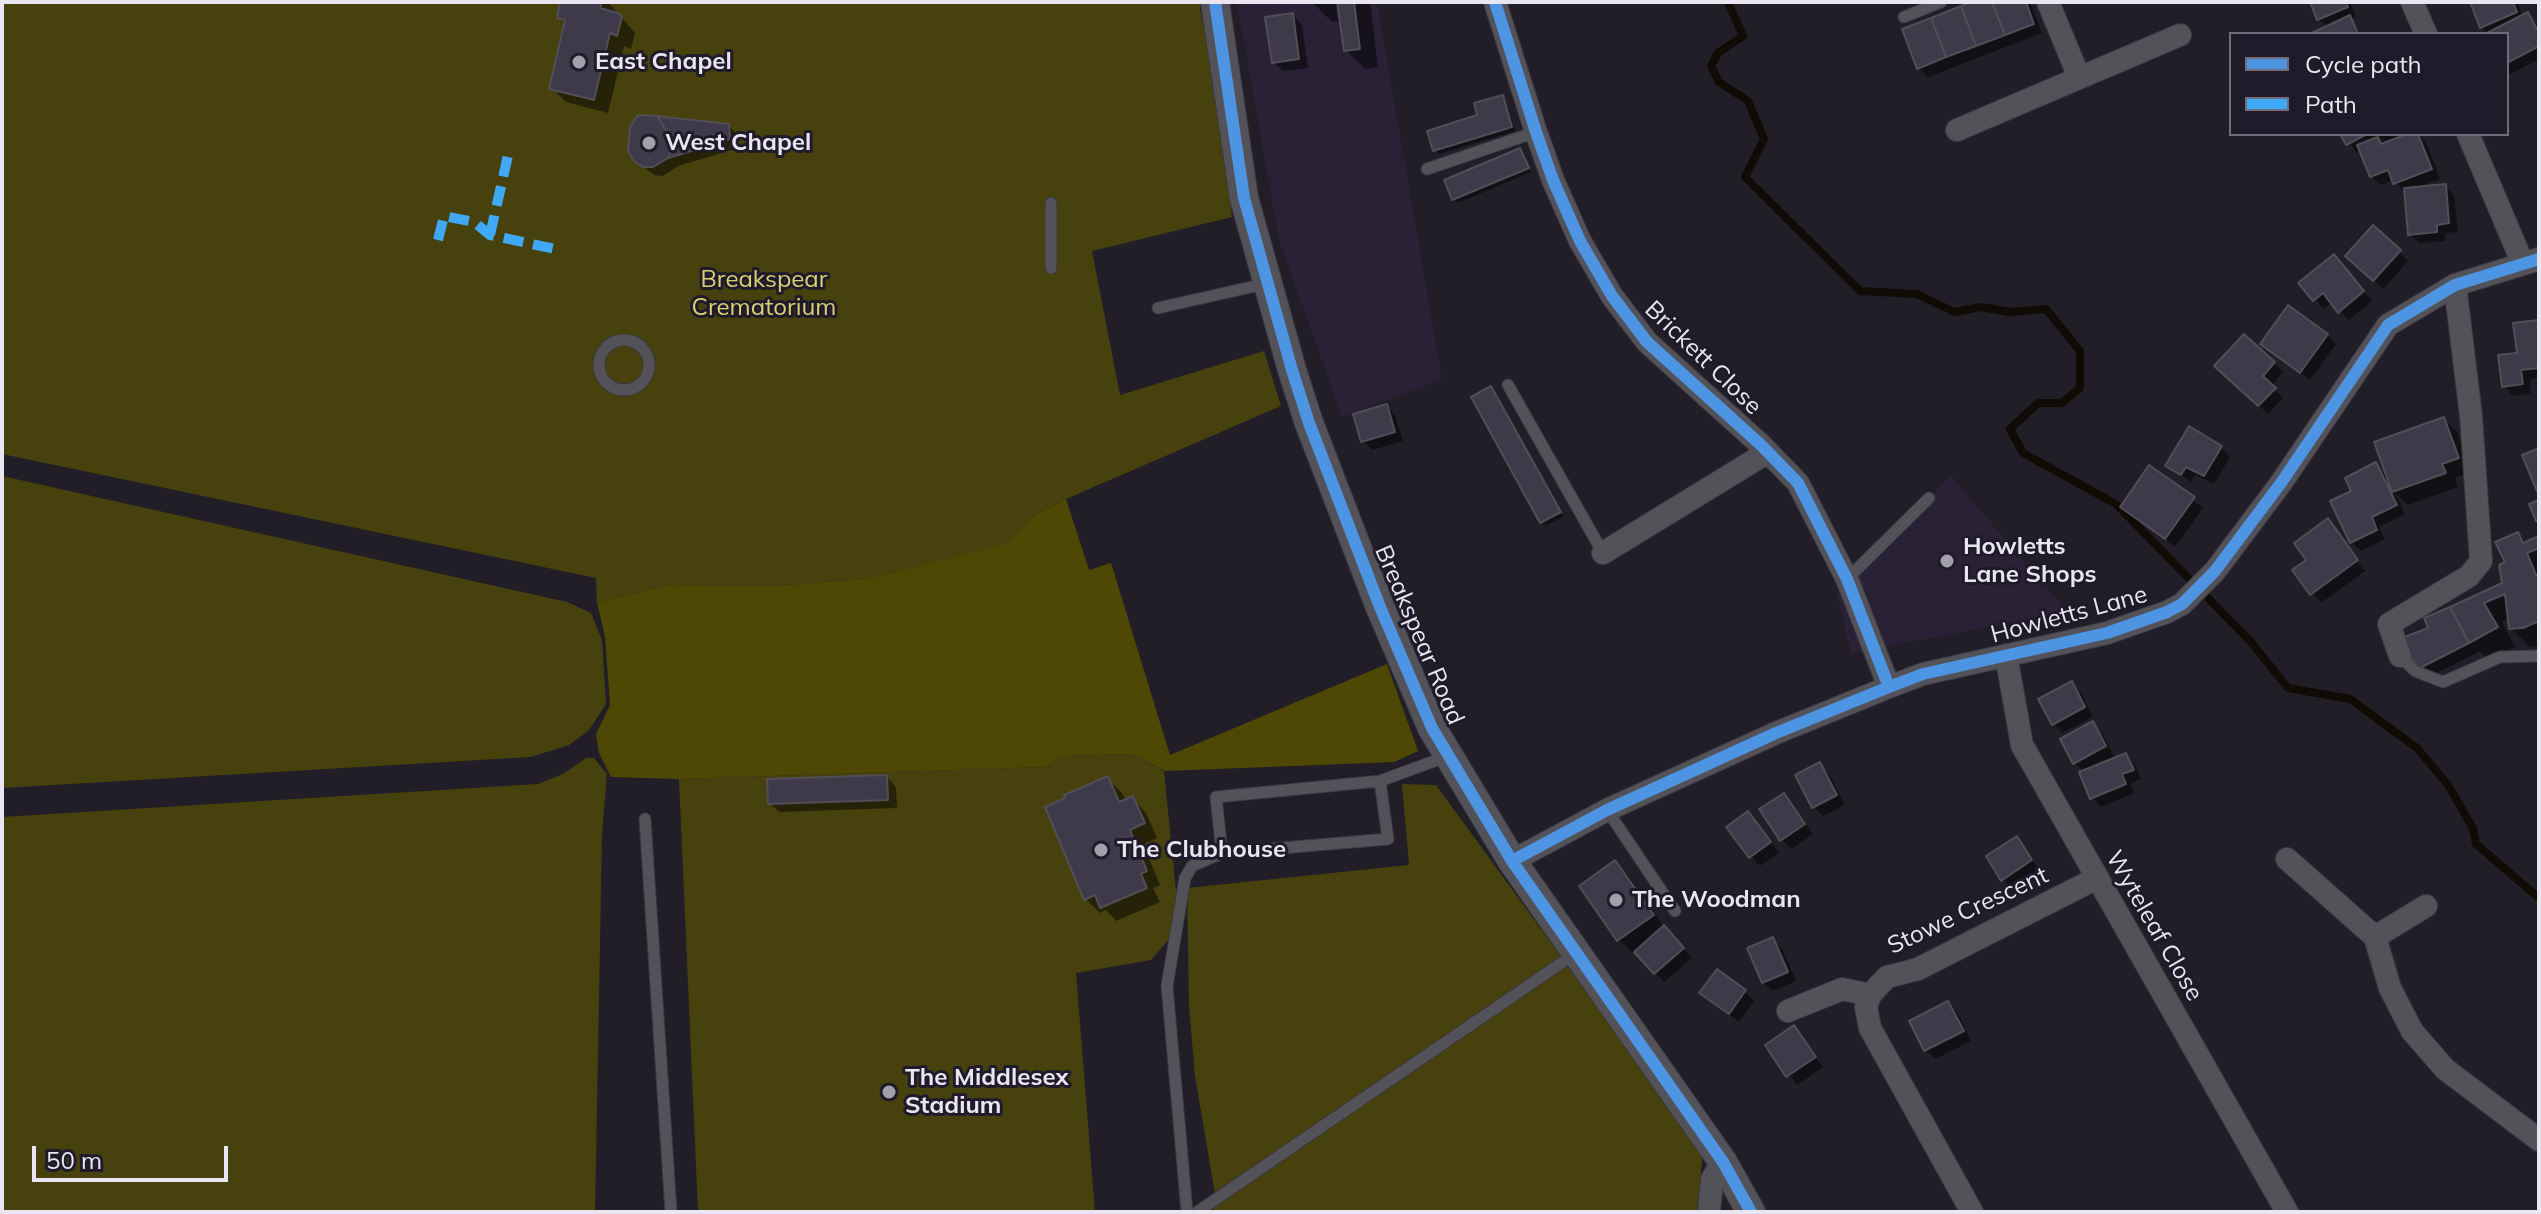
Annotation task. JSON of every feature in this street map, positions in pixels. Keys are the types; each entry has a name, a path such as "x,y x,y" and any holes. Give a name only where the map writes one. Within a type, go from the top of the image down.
{"street":[{"name":"Breakspear Road","path":"1215,2 1244,198 1309,423 1380,607 1432,728 1512,861 1723,1162 1751,1212"},
{"name":"Brickett Close","path":"1495,2 1553,180 1580,241 1612,296 1647,342 1798,483 1847,579 1889,687"},
{"path":"2048,2 2079,77"},
{"path":"2412,2 2425,32"},
{"path":"1957,130 2180,35"},
{"path":"2469,136 2534,262"},
{"name":"Howletts Lane","path":"1512,861 1607,810 1776,733 1923,674 2107,633 2167,612 2210,576 2281,483 2388,325 2455,285 2534,262"},
{"path":"2400,656 2389,624 2469,576 2481,561 2471,416 2455,285"},
{"path":"1603,553 1768,452"},
{"name":"Wyteleaf Close","path":"2006,655 2022,745 2287,1212"},
{"path":"2287,859 2375,937 2390,988 2412,1031 2445,1069 2539,1140"},
{"name":"Stowe Crescent","path":"1870,995 1887,977 1918,969 2097,878"},
{"path":"2375,937 2426,906"},
{"path":"1788,1011 1842,989 1870,995 1866,1007 1870,1028 1972,1212"},
{"path":"1709,1212 1712,1179 1723,1162"}],"lane":[{"path":"1904,17 1941,2"},
{"path":"1427,169 1536,132"},
{"path":"1051,203 1051,268"},
{"path":"1158,308 1269,283"},
{"path":"623,340 639,345 649,366 644,381 622,390 608,384 603,378 599,361 608,346 623,340"},
{"path":"1508,385 1603,553"},
{"path":"1847,579 1929,498"},
{"path":"2400,656 2415,671 2443,682 2500,657 2539,656"},
{"path":"1222,853 1216,797 1380,781 1448,756"},
{"path":"1187,1212 1167,986 1185,878 1192,866 1222,853 1388,839 1380,781"},
{"path":"1607,810 1675,911"},
{"path":"645,819 671,1212"},
{"path":"1197,1212 1577,953"}],"shaded area":[{"path":"1237,2 1377,2 1442,379 1342,417 1279,240"},
{"path":"1951,476 2068,612 1851,653 1837,594"},
{"path":"1066,499 1089,570 1111,563 1170,755 1387,664 1418,751 1394,762 1165,771 1131,754 1063,756 1045,767 679,779 611,777 599,753 596,734 610,705 605,637 597,602 670,585 773,586 865,579 1007,543 1035,515"}],"green space":[{"name":"Breakspear Crematorium","path":"2,2 1199,2 1220,112 1232,217 1092,251 1120,395 1264,351 1281,406 1066,499 1035,515 1007,543 865,579 773,586 670,585 597,602 596,578 2,454"},
{"path":"2,476 567,602 591,613 602,640 606,704 589,730 569,745 531,757 2,788"},
{"name":"The Middlesex Stadium","path":"1131,754 1164,771 1177,901 1171,937 1151,960 1076,973 1095,1212 698,1212 679,779 1045,767 1063,756"},
{"path":"586,758 594,758 607,774 602,834 595,1212 2,1212 2,817 538,784 563,774"},
{"path":"1402,784 1436,785 1703,1151 1697,1212 1212,1212 1216,1200 1195,1076 1189,1006 1187,888 1409,865"}],"building":[{"name":"East Chapel","path":"560,2 602,2 600,8 622,17 617,36 610,33 594,100 549,89 565,20 557,18"},
{"path":"1337,2 1354,2 1360,49 1344,51"},
{"path":"1972,2 1992,2 2005,35 1976,46 1961,6"},
{"path":"1992,2 2026,2 2034,24 2005,35"},
{"path":"2310,2 2346,2 2348,7 2317,20"},
{"path":"2470,2 2513,2 2517,12 2480,28"},
{"path":"1961,6 1976,46 1946,57 1931,18"},
{"path":"2528,12 2539,33 2539,46 2509,62 2509,32 2489,32"},
{"path":"1293,13 1299,59 1272,63 1265,17"},
{"path":"2350,15 2357,32 2314,32"},
{"path":"1931,18 1946,57 1917,69 1902,29"},
{"path":"1503,95 1512,127 1433,151 1427,131 1477,115 1474,103"},
{"name":"West Chapel","path":"638,115 657,116 672,145 668,158 653,167 643,167 634,161 628,151 630,127"},
{"path":"657,116 729,124 730,139 668,158 672,145"},
{"path":"2341,136 2363,136 2346,145"},
{"path":"2402,136 2419,136 2432,169 2393,184 2388,170 2370,177 2357,145 2378,137 2381,144"},
{"path":"1520,148 1529,168 1452,200 1444,180"},
{"path":"2446,184 2449,223 2437,225 2437,232 2408,235 2404,188"},
{"path":"2373,225 2401,250 2373,281 2345,256"},
{"path":"2334,254 2364,291 2338,313 2323,293 2313,301 2298,283"},
{"path":"2288,305 2328,334 2300,373 2260,344"},
{"path":"2539,320 2539,368 2521,370 2523,384 2502,387 2498,355 2517,353 2513,323"},
{"path":"2244,334 2275,362 2263,376 2276,388 2258,406 2214,366"},
{"path":"1491,386 1561,512 1540,523 1471,397"},
{"path":"1387,404 1395,432 1361,442 1353,414"},
{"path":"2444,417 2459,458 2442,464 2446,473 2392,492 2374,442"},
{"path":"2189,426 2222,446 2204,476 2186,467 2181,475 2165,466"},
{"path":"2539,448 2539,496 2522,455"},
{"path":"2376,462 2397,505 2372,517 2377,530 2350,543 2330,501 2351,491 2345,478"},
{"path":"2149,465 2195,497 2165,539 2120,507"},
{"path":"2539,500 2539,521 2536,521 2529,504"},
{"path":"2328,518 2358,560 2310,595 2292,570 2306,560 2294,543"},
{"path":"2518,532 2523,543 2539,536 2539,548 2527,553 2536,575 2539,575 2539,621 2523,628 2509,629 2505,594 2484,603 2498,627 2469,643 2450,607 2502,583 2499,565 2505,562 2495,542"},
{"path":"2450,607 2469,643 2418,669 2402,638 2428,628 2424,618"},
{"path":"2072,681 2085,707 2052,725 2038,699"},
{"path":"2093,721 2106,746 2073,764 2060,739"},
{"path":"2126,753 2134,770 2122,774 2126,784 2090,799 2079,772"},
{"path":"1820,762 1837,795 1812,808 1795,775"},
{"path":"887,775 888,800 768,804 767,779"},
{"name":"The Clubhouse","path":"1108,776 1119,802 1133,796 1145,823 1130,830 1147,871 1141,874 1147,888 1100,908 1095,895 1084,900 1045,807"},
{"path":"1784,793 1805,824 1780,841 1759,809"},
{"path":"1748,811 1771,842 1749,858 1726,827"},
{"path":"2017,836 2032,860 2001,881 1986,856"},
{"name":"The Woodman","path":"1615,860 1654,915 1617,941 1579,886"},
{"path":"1664,925 1684,948 1654,974 1634,952"},
{"path":"1773,937 1788,972 1762,983 1747,948"},
{"path":"1717,969 1746,990 1729,1014 1699,993"},
{"path":"1948,1001 1964,1031 1924,1051 1909,1021"},
{"path":"1794,1025 1816,1057 1786,1077 1765,1045"}],"waterway":[{"path":"1728,2 1743,36 1718,53 1711,66 1719,82 1748,101 1764,139 1745,177 1860,291 1917,294 1954,312 1981,307 2010,312 2046,309 2080,351 2080,388 2062,403 2038,403 2010,429 2023,453 2116,504 2251,642 2288,688 2350,699 2417,748 2448,785 2473,828 2476,844 2539,898"}],"marked path":[{"path":"490,235 509,151"},
{"path":"438,240 444,216 474,222 490,235 555,249"}],"cycle path":[{"path":"1215,2 1244,198 1292,370 1309,423 1380,607 1432,728 1512,861 1723,1162 1751,1212"},
{"path":"1495,2 1553,180 1580,241 1612,296 1647,342 1761,445 1798,483 1847,579 1889,687"},
{"path":"1512,861 1607,810 1776,733 1889,687 1923,674 2107,633 2182,604 2215,571 2281,483 2388,325 2455,285 2539,259"}],"place":[{"name":"East Chapel","path":"579,62"},
{"name":"West Chapel","path":"649,143"},
{"name":"Howletts Lane Shops","path":"1947,561"},
{"name":"The Clubhouse","path":"1101,850"},
{"name":"The Woodman","path":"1616,900"},
{"name":"The Middlesex Stadium","path":"889,1092"}]}
